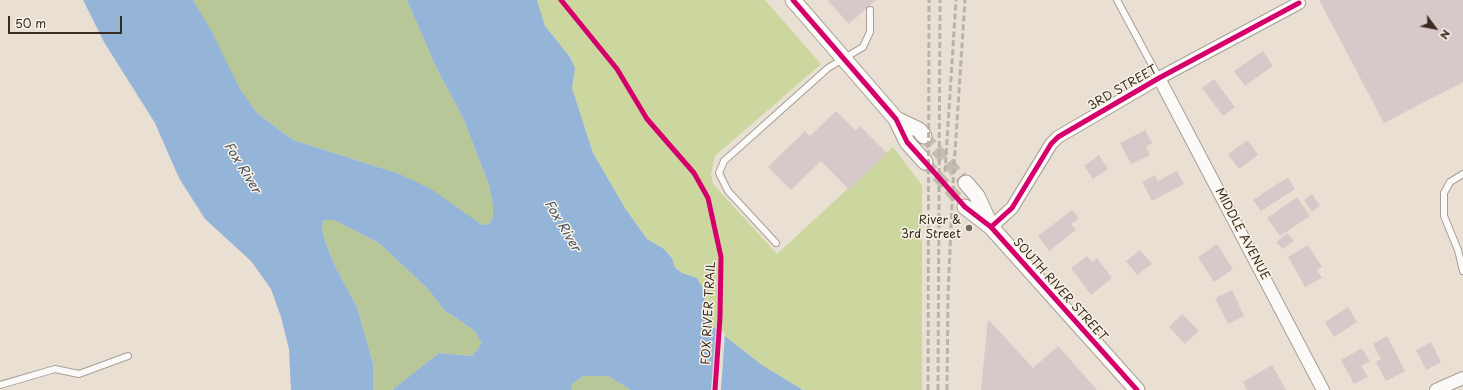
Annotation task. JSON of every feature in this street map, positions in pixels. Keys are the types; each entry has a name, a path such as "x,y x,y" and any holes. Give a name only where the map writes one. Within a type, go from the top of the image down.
{"street":[{"path":"793,0 896,119 907,142 925,162"},
{"name":"3RD STREET","path":"991,227 1012,208 1051,144 1058,137 1160,78 1299,3"},
{"name":"MIDDLE AVENUE","path":"1160,78 1323,390"},
{"path":"896,119 919,130 924,136"},
{"name":"SOUTH RIVER STREET","path":"966,183 977,196 991,227"},
{"name":"SOUTH RIVER STREET","path":"965,207 991,227 1137,390"},
{"path":"1440,389 1463,378"}],"lane":[{"path":"1117,0 1160,78"},
{"path":"776,243 728,191 719,174 724,161 828,68 863,47 870,32 870,10"},
{"path":"1463,174 1450,182 1444,193 1444,216 1458,250 1463,271"},
{"path":"0,385 55,369 79,374 128,356"}],"green space":[{"path":"193,0 407,0 435,65 463,118 488,182 493,205 493,217 489,224 482,225 397,173 293,140 256,112 239,87"},
{"path":"537,0 765,0 821,64 715,156 711,174 713,184 777,254 893,147 922,185 922,390 803,390 762,365 711,325 703,311 705,296 702,286 697,278 682,273 675,268 672,258 664,249 647,239 625,208 593,153 572,88 575,68 570,57 545,26"},
{"path":"323,220 334,220 379,243 428,289 444,310 475,331 481,342 478,349 472,356 439,353 392,390 373,390 373,363 357,307 336,268 326,244 322,229"},
{"path":"583,376 608,376 631,390 572,390 571,385"}],"water":[{"name":"Fox River","path":"83,0 193,0 212,32 239,87 256,112 293,140 397,173 431,189 482,225 489,224 493,217 493,205 488,182 463,118 435,65 407,0 537,0 545,26 570,57 575,68 572,88 593,153 625,208 647,239 664,249 672,258 675,268 682,273 697,278 702,286 705,296 703,311 711,325 762,365 803,390 631,390 608,376 583,376 571,385 572,390 392,390 439,353 472,356 478,349 481,342 475,331 444,310 428,289 379,243 334,220 323,220 322,229 326,244 336,268 357,307 373,363 373,390 291,390 289,349 281,317 271,289 251,261 205,219 179,178 155,123 104,42"}],"pier":[{"path":"716,326 725,333 721,390 711,390"}],"building":[{"path":"876,0 849,24 828,1"},
{"path":"1319,0 1463,0 1463,82 1384,123"},
{"path":"1263,51 1273,66 1245,86 1234,71"},
{"path":"1214,79 1235,107 1223,116 1202,88"},
{"path":"836,111 856,131 860,126 887,153 849,190 821,161 791,190 768,167 805,131 810,136"},
{"path":"1145,130 1152,143 1146,147 1150,155 1131,164 1120,143"},
{"path":"1248,140 1258,155 1239,169 1228,154"},
{"path":"1099,155 1108,169 1093,179 1084,166"},
{"path":"1177,171 1184,184 1152,201 1142,182 1155,175 1158,181"},
{"path":"1288,177 1295,189 1261,211 1253,200"},
{"path":"1312,194 1320,206 1312,212 1304,200"},
{"path":"1297,197 1310,216 1280,236 1267,218"},
{"path":"1072,210 1079,218 1071,224 1076,230 1049,251 1038,236"},
{"path":"1287,233 1294,241 1283,249 1276,242"},
{"path":"1217,244 1233,269 1214,282 1198,257"},
{"path":"1308,245 1322,267 1317,270 1322,278 1305,287 1288,257"},
{"path":"1140,250 1152,264 1137,275 1126,261"},
{"path":"1087,256 1092,262 1097,258 1112,278 1091,295 1071,268"},
{"path":"1232,290 1244,316 1228,324 1215,298"},
{"path":"1348,307 1357,322 1334,337 1325,322"},
{"path":"1182,314 1199,331 1185,344 1169,327"},
{"path":"988,319 1033,368 1058,346 1097,390 981,390"},
{"path":"1387,336 1405,371 1386,381 1376,362 1381,359 1373,344"},
{"path":"1431,342 1441,362 1426,370 1416,350"},
{"path":"1362,348 1370,361 1361,366 1368,377 1354,384 1341,360"},
{"path":"1272,365 1286,390 1247,390 1243,382"}],"tunnel":[{"path":"924,136 966,183"},
{"path":"925,162 965,207"}],"railway":[{"path":"928,390 929,0"},
{"path":"938,390 940,0"},
{"path":"945,172 956,0"},
{"path":"947,390 948,294 953,183 965,0"}],"cycle path":[{"name":"FOX RIVER TRAIL","path":"561,0 617,69 647,119 694,173 708,198 721,257 720,317 715,390"},
{"path":"793,0 896,119 907,142 965,207 991,227 1137,390"},
{"path":"991,227 1012,208 1051,144 1058,137 1159,78 1299,3"}],"place":[{"name":"River & 3rd Street","path":"969,228"}]}
